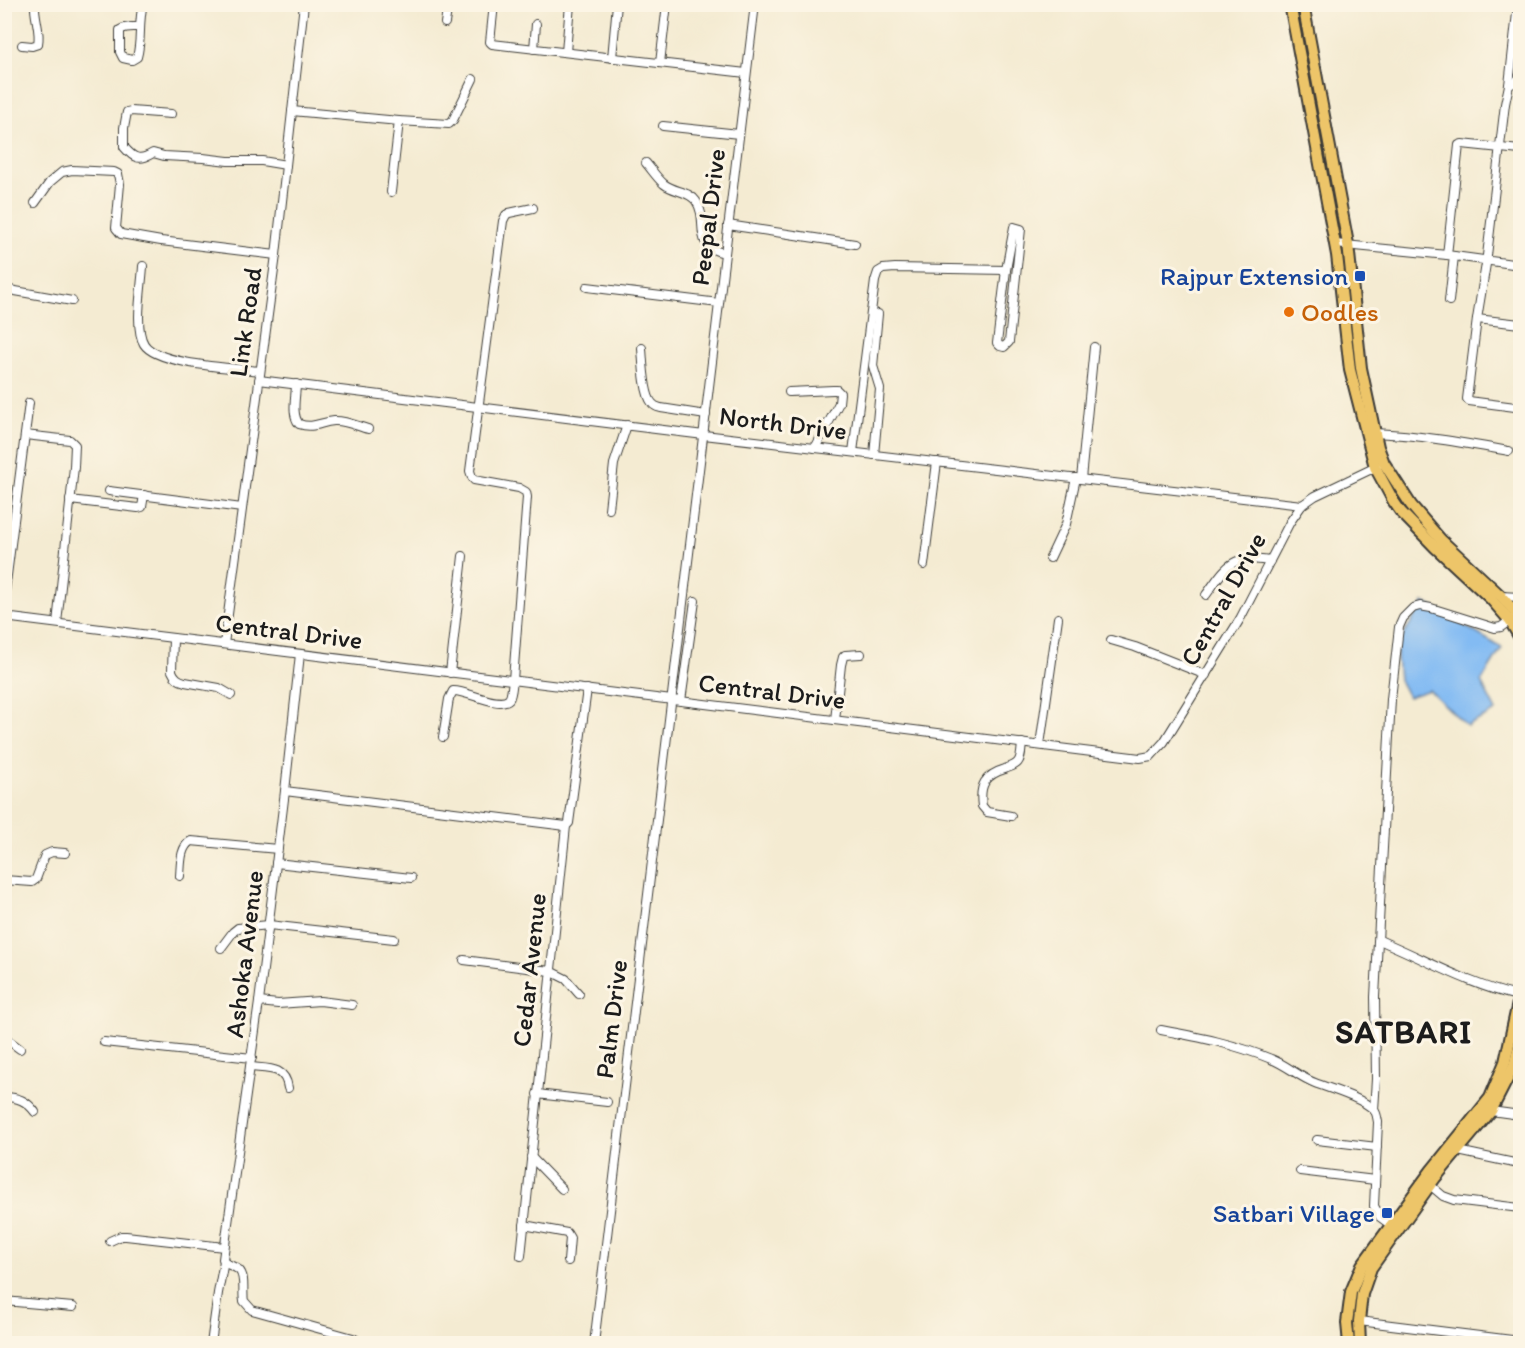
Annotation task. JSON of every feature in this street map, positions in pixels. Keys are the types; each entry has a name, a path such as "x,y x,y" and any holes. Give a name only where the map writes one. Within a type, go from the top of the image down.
{"main road":[{"path":"1290,4 1335,244 1350,370 1380,465 1394,502 1401,512 1490,598 1516,618"},
{"path":"1303,4 1348,244 1360,368 1380,465 1441,540 1501,596 1516,618 1521,638"},
{"path":"1360,1344 1359,1321 1362,1294 1371,1268 1431,1171 1490,1098 1505,1062 1519,1001 1521,963"},
{"path":"1349,1344 1347,1323 1351,1292 1362,1265 1491,1111 1517,1066 1521,1042"}],"street":[{"path":"22,45 38,44 35,4"},
{"path":"139,27 143,4"},
{"name":"Link Road","path":"224,644 276,255 304,4"},
{"path":"445,22 448,4"},
{"path":"494,4 491,44 746,73"},
{"path":"566,52 570,4"},
{"path":"612,58 617,4"},
{"path":"660,63 666,4"},
{"name":"Peepal Drive","path":"704,435 755,4"},
{"path":"1518,4 1467,399 1515,407 1521,405"},
{"path":"534,49 536,24"},
{"path":"1509,85 1521,76"},
{"path":"292,111 449,124 473,79"},
{"path":"171,114 127,112 124,147 138,158 145,158 153,153 164,156 262,161 286,165"},
{"path":"391,192 399,121"},
{"path":"663,126 739,134"},
{"path":"1449,302 1450,256 1459,145 1521,150"},
{"path":"646,163 662,183 688,194 697,202 704,239 712,249 725,253"},
{"path":"35,203 50,182 62,172 72,170 114,171 120,179 116,228 121,234 276,255"},
{"path":"443,737 449,699 453,691 466,692 489,700 504,701 509,699 513,680 528,497 526,492 519,488 474,480 470,471 503,221 506,215 533,208"},
{"path":"728,225 855,244"},
{"path":"1014,227 1018,227 1021,230 1009,342 1004,347 997,343 1006,270 1013,230 1014,227"},
{"path":"1335,244 1521,266"},
{"path":"143,266 139,312 140,329 145,345 156,355 173,360 260,370"},
{"path":"853,452 878,272 895,268 1006,270"},
{"path":"587,287 719,303"},
{"path":"4,289 72,301"},
{"path":"874,455 880,389 873,366 878,314"},
{"path":"1477,319 1521,324"},
{"path":"1050,558 1066,524 1078,479 1094,347"},
{"path":"642,348 645,382 651,402 661,408 706,415"},
{"name":"North Drive","path":"259,380 1302,505"},
{"path":"296,384 295,413 299,424 313,426 338,421 368,429"},
{"path":"789,392 837,390 840,393 839,403 814,448"},
{"path":"4,599 29,403"},
{"path":"609,509 614,464 627,425"},
{"path":"1375,433 1445,439 1509,451"},
{"path":"25,435 73,442 75,449 57,623"},
{"name":"Palm Drive","path":"594,1344 704,435"},
{"path":"924,565 937,462"},
{"name":"Central Drive","path":"4,617 1140,758 1151,756 1164,742 1240,619 1290,522 1302,505 1315,496 1380,465"},
{"path":"109,491 242,508"},
{"path":"70,500 138,508 142,507 144,495"},
{"path":"450,673 463,556"},
{"path":"1206,595 1232,564 1248,560 1270,561"},
{"path":"1501,596 1521,597"},
{"path":"681,701 695,601"},
{"path":"1394,1228 1375,1210 1377,1119 1374,1110 1375,997 1389,720 1399,627 1407,613 1420,606 1495,628 1516,618"},
{"path":"1040,745 1058,618"},
{"path":"173,638 172,671 174,676 180,681 219,688 231,695"},
{"path":"1111,640 1135,646 1206,675"},
{"name":"Ashoka Avenue","path":"211,1344 252,1058 300,654"},
{"path":"835,720 843,657 861,654"},
{"name":"Cedar Avenue","path":"521,1256 566,826 569,823 587,689"},
{"path":"1011,816 990,813 984,809 981,801 984,782 993,773 1017,763 1020,759 1022,743"},
{"path":"285,791 566,826"},
{"path":"180,876 183,850 186,844 191,842 278,849"},
{"path":"4,880 32,882 36,879 45,855 52,852 65,853"},
{"path":"276,863 411,878"},
{"path":"221,948 238,928 269,925 394,939"},
{"path":"1379,939 1458,977 1519,1001"},
{"path":"464,960 550,971 566,979 579,994"},
{"path":"259,1002 278,1004 320,1001 352,1005"},
{"path":"1161,1030 1216,1040 1275,1060 1314,1083 1339,1091 1374,1110"},
{"path":"4,1036 20,1049"},
{"path":"104,1042 252,1058"},
{"path":"250,1067 272,1069 282,1073 286,1078 288,1088"},
{"path":"537,1094 607,1102"},
{"path":"4,1097 23,1100 34,1112"},
{"path":"1491,1111 1521,1114"},
{"path":"1317,1140 1377,1147"},
{"path":"1458,1151 1514,1163"},
{"path":"531,1157 562,1189"},
{"path":"1300,1171 1375,1180"},
{"path":"1430,1185 1443,1196 1454,1200 1521,1208"},
{"path":"524,1226 567,1233 570,1238 568,1261"},
{"path":"110,1241 126,1236 224,1246"},
{"path":"224,1260 241,1273 244,1301 252,1310 352,1338 359,1344"},
{"path":"4,1301 73,1307"},
{"path":"1359,1321 1521,1341"}],"water":[{"path":"1424,602 1502,648 1481,682 1496,711 1467,726 1429,690 1408,697 1399,680 1396,646"}],"place":[{"name":"Rajpur Extension","path":"1360,276"},
{"name":"Oodles","path":"1289,312"},
{"name":"Satbari Village","path":"1387,1213"}],"district":[{"name":"SATBARI","path":"1404,1032"}]}
